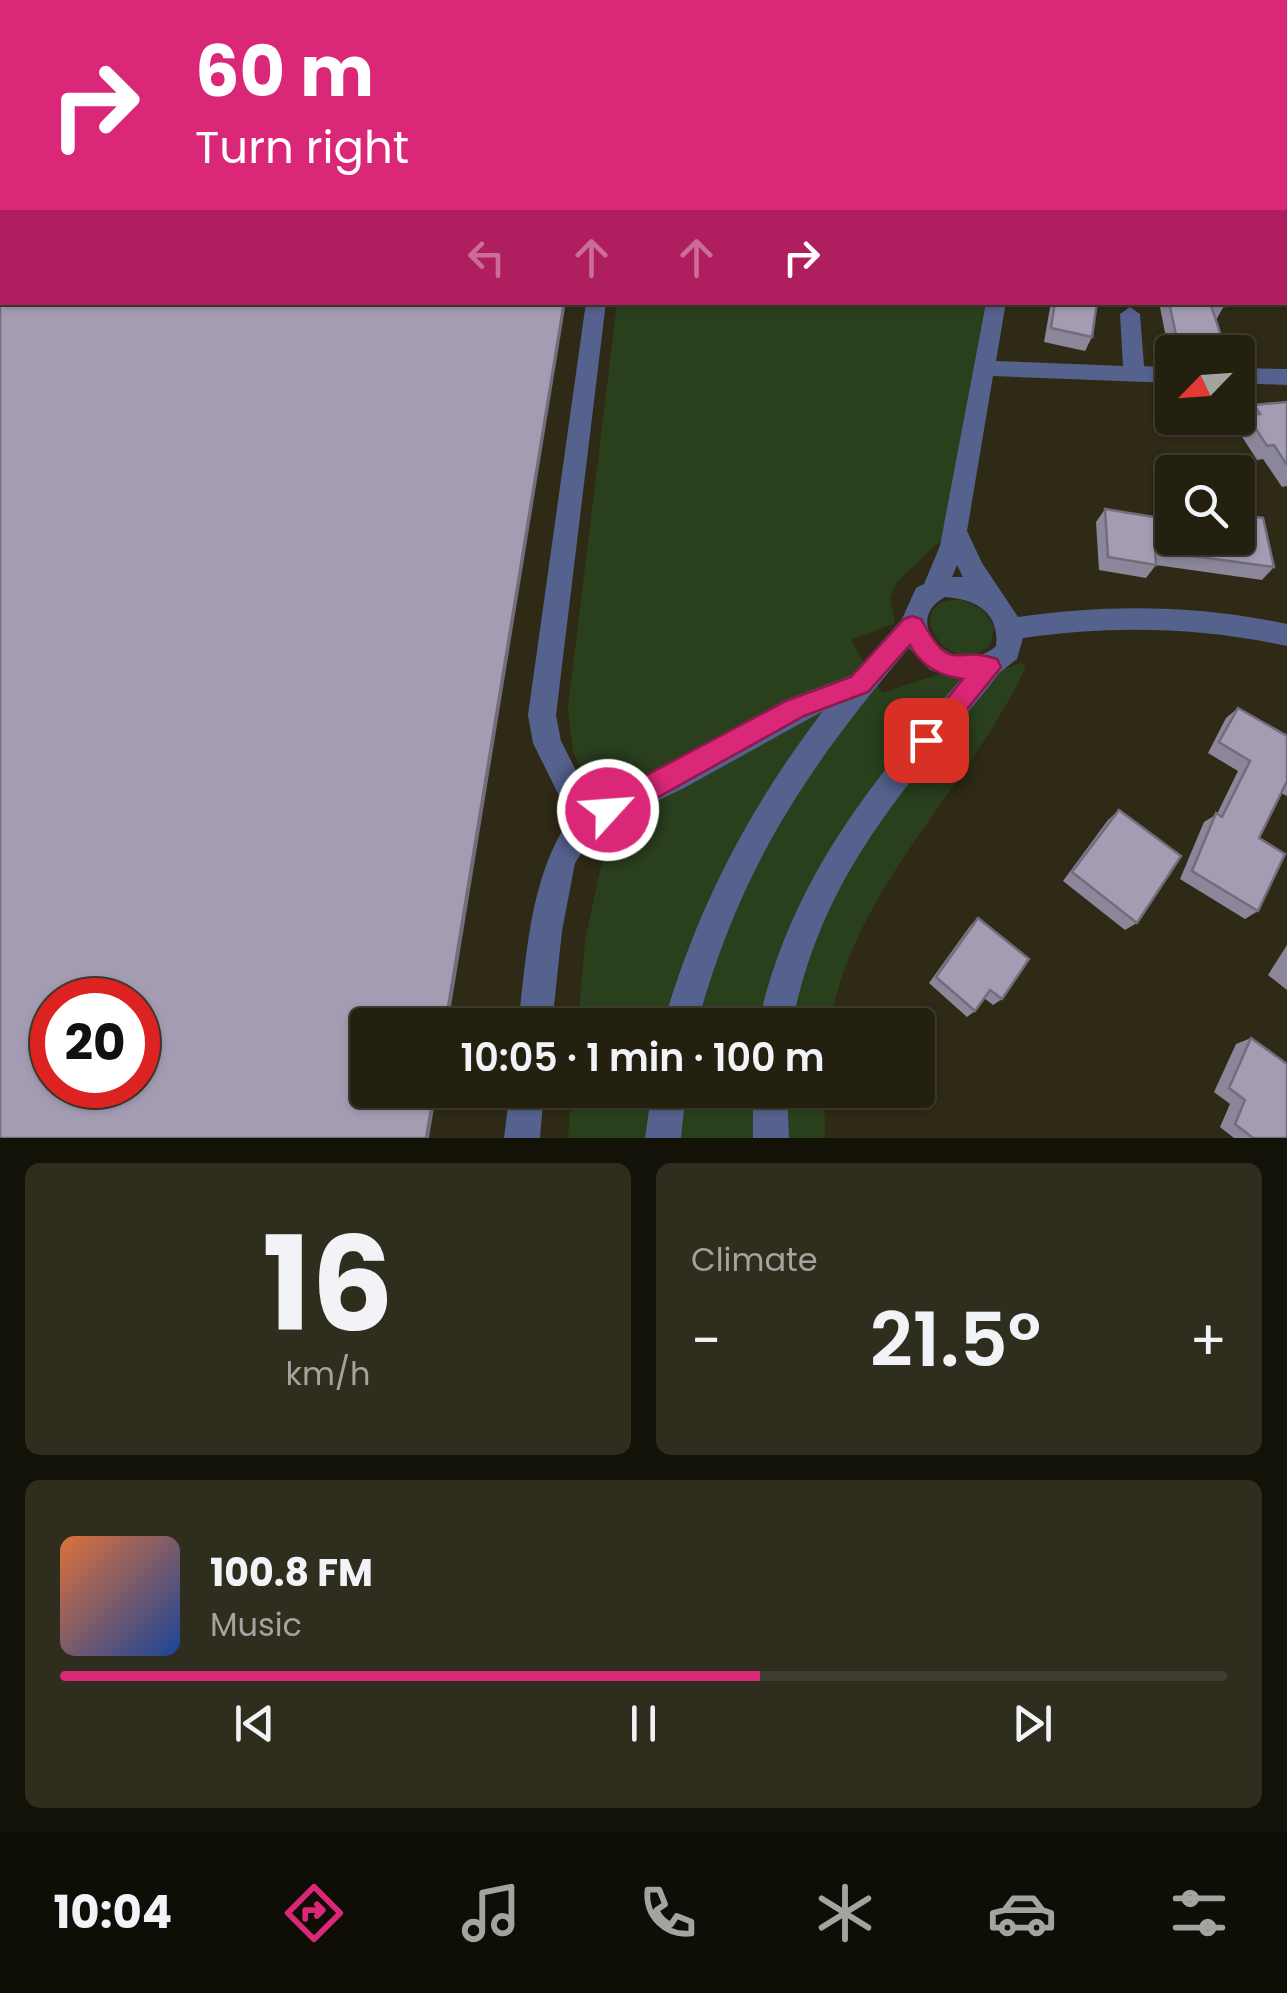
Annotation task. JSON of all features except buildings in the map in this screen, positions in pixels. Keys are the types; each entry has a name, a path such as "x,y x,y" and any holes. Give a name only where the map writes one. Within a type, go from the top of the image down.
{"street":[{"path":"586,820 547,742 542,715 596,305"},
{"path":"684,1008 691,977 728,879 785,785 860,685 912,626 916,603 944,573 955,532 995,305"},
{"path":"1130,314 1134,375"},
{"path":"984,368 1155,375"},
{"path":"1255,376 1287,377"},
{"path":"780,1008 797,944 838,860 896,778 989,667 1008,652 1011,629 973,571 955,532"},
{"path":"934,588 966,587 995,602"},
{"path":"1011,629 1074,620 1164,616 1224,621 1287,635"},
{"path":"912,626 926,652 941,662 958,668 989,667"},
{"path":"537,1008 546,931 561,858 586,820 674,778 795,708 860,685"},
{"path":"522,1138 525,1108"},
{"path":"663,1138 667,1108"},
{"path":"770,1108 771,1138"}],"green space":[{"path":"617,305 985,305 943,538 897,582 890,597 895,623 851,640 882,693 940,674 987,676 1020,663 1026,666 975,755 887,883 862,928 834,1008 579,1008 585,940 606,844 592,790 573,752 568,708"},
{"path":"963,600 983,610 994,627 991,644 975,654 959,654 945,647 935,636 931,623 933,611 943,602"},
{"path":"570,1108 824,1108 825,1138 568,1138"}],"route":[{"path":"608,810 674,778 795,708 860,685 912,626 926,652 941,662 975,670 989,667 926,740"}]}
